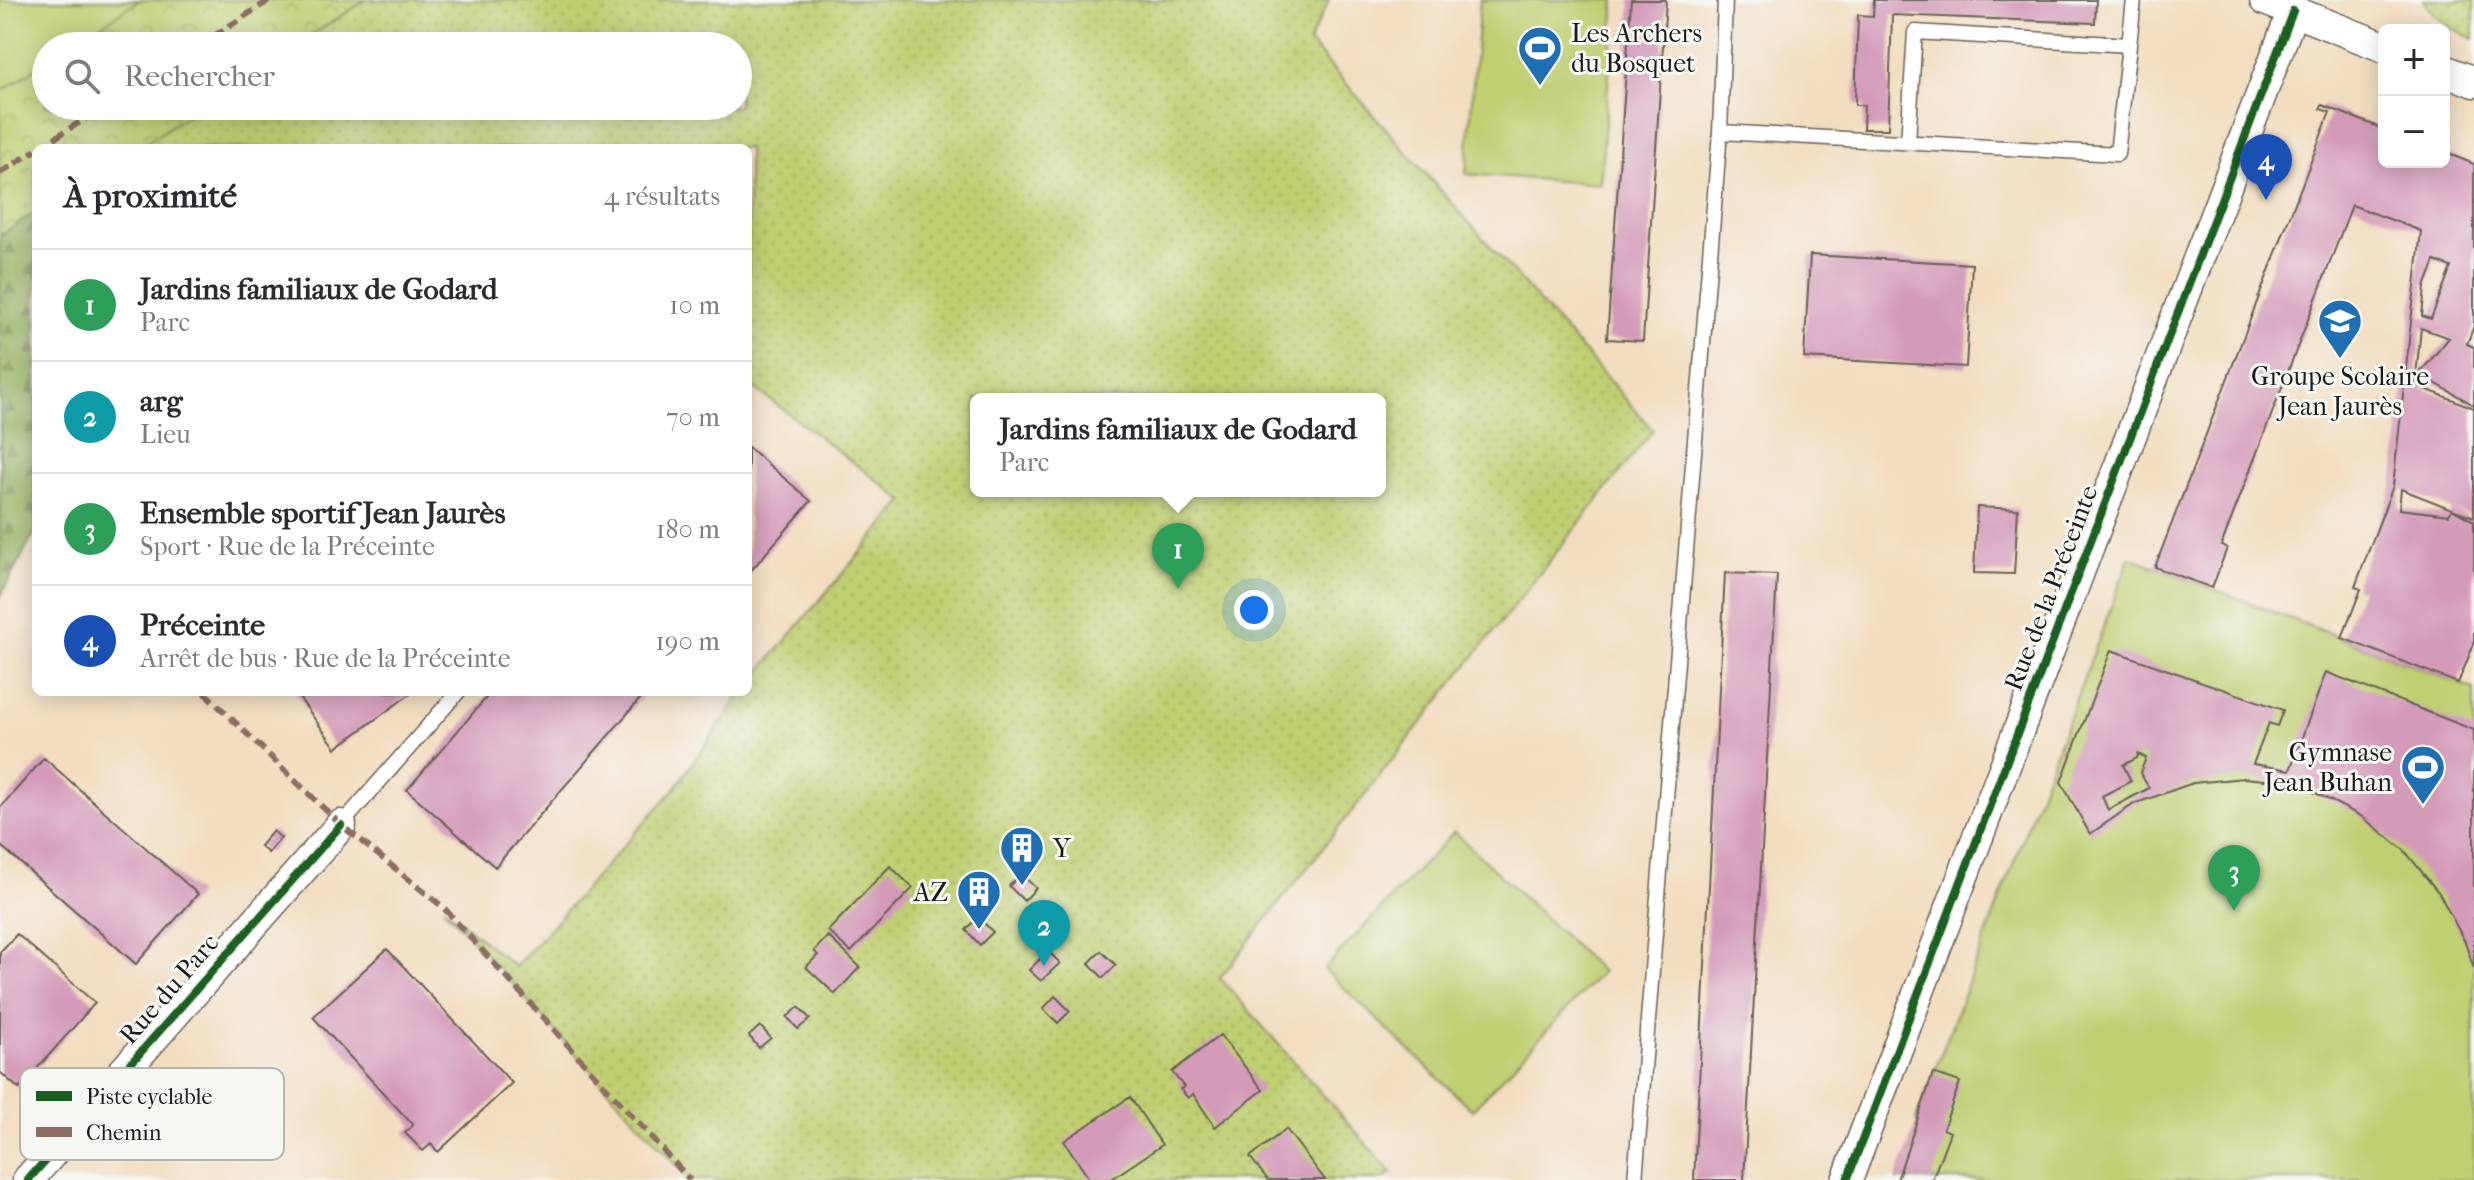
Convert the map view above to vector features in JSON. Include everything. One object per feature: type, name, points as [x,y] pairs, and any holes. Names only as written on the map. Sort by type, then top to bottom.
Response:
[{"type":"street","points":[[2279,6],[2326,11],[2378,43]]},
{"type":"street","name":"Rue de la Préceinte","points":[[1847,1180],[2279,6]]},
{"type":"street","points":[[2450,72],[2474,82]]},
{"type":"street","name":"Rue du Parc","points":[[127,1068],[341,825]]},
{"type":"street","name":"Rue du Parc","points":[[28,1180],[46,1160]]},
{"type":"lane","points":[[1635,1180],[1720,132],[1725,0]]},
{"type":"lane","points":[[1720,132],[2117,154],[2134,0]]},
{"type":"lane","points":[[1908,142],[1915,32],[2129,45]]},
{"type":"lane","points":[[341,825],[454,696]]},
{"type":"green space","points":[[0,0],[140,0],[91,32],[32,32],[32,71],[0,92]]},
{"type":"green space","points":[[140,0],[366,0],[317,32],[91,32]]},
{"type":"green space","points":[[366,0],[1329,0],[1309,42],[1653,430],[1220,978],[1392,1173],[1380,1180],[690,1180],[443,907],[515,967],[672,792],[740,696],[752,696],[752,680],[904,501],[752,386],[752,144],[143,144],[180,120],[752,120],[752,32],[317,32]]},
{"type":"green space","name":"Les Archers du Bosquet","points":[[1480,0],[1615,0],[1600,184],[1466,174]]},
{"type":"green space","points":[[2423,0],[2474,0],[2474,39],[2459,32],[2433,13]]},
{"type":"green space","points":[[32,71],[32,120],[180,120],[143,144],[32,144],[32,215],[0,235],[0,92]]},
{"type":"green space","points":[[32,215],[32,537],[0,597],[0,235]]},
{"type":"green space","points":[[2130,557],[2474,689],[2474,1180],[1897,1180],[1919,1122],[1916,1120]]},
{"type":"green space","points":[[1454,832],[1602,972],[1472,1110],[1324,969]]},
{"type":"building","points":[[1631,0],[1666,0],[1643,341],[1607,339]]},
{"type":"building","points":[[1874,0],[2096,0],[2095,23],[1892,15],[1888,129],[1863,129],[1864,105],[1855,105],[1858,15],[1873,16]]},
{"type":"building","points":[[2322,105],[2378,127],[2378,168],[2450,168],[2450,154],[2474,164],[2474,326],[2467,344],[2474,347],[2474,405],[2419,374],[2449,338],[2421,328],[2415,385],[2474,408],[2474,517],[2452,509],[2474,521],[2474,644],[2458,683],[2342,638],[2361,589],[2355,587],[2393,486],[2421,231],[2352,205],[2221,546],[2227,548],[2212,588],[2155,567],[2330,112],[2320,109]],"holes":[[[2435,261],[2451,267],[2431,319],[2422,316],[2425,287]],[[2401,489],[2452,509],[2449,515],[2399,509]]]},
{"type":"building","points":[[1810,255],[1972,264],[1966,367],[1804,358]]},
{"type":"building","points":[[752,450],[811,501],[752,569]]},
{"type":"building","points":[[1977,507],[2018,509],[2014,574],[1974,573]]},
{"type":"building","points":[[1725,573],[1777,575],[1744,1180],[1694,1180]]},
{"type":"building","points":[[2111,650],[2283,710],[2277,726],[2269,723],[2253,764],[2290,770],[2326,672],[2474,730],[2474,969],[2465,942],[2439,893],[2404,850],[2361,816],[2312,791],[2286,782],[2244,778],[2193,783],[2134,804],[2090,834],[2061,782]],"holes":[[[2138,754],[2146,758],[2140,773],[2149,788],[2108,810],[2102,796],[2131,781],[2123,765],[2137,758]]]},
{"type":"building","points":[[298,696],[408,696],[336,748]]},
{"type":"building","points":[[488,696],[643,696],[495,867],[407,790]]},
{"type":"building","points":[[44,758],[198,894],[136,964],[0,845],[0,808]]},
{"type":"building","points":[[273,831],[281,838],[268,853],[260,846]]},
{"type":"building","points":[[890,866],[913,888],[851,952],[828,931]]},
{"type":"building","name":"Y","points":[[1021,874],[1036,888],[1024,901],[1009,886]]},
{"type":"building","name":"AZ","points":[[978,917],[993,932],[980,945],[966,930]]},
{"type":"building","points":[[17,934],[95,1003],[38,1068],[20,1068],[19,1089],[0,1072],[0,952]]},
{"type":"building","points":[[828,936],[860,967],[835,994],[806,967],[818,955],[814,951]]},
{"type":"building","points":[[387,949],[512,1083],[438,1152],[431,1144],[423,1151],[405,1133],[413,1125],[313,1017]]},
{"type":"building","points":[[1048,951],[1060,963],[1041,981],[1029,970]]},
{"type":"building","points":[[1101,951],[1116,965],[1103,978],[1089,963]]},
{"type":"building","points":[[1055,996],[1070,1011],[1058,1023],[1043,1009]]},
{"type":"building","points":[[799,1007],[810,1019],[798,1029],[787,1017]]},
{"type":"building","points":[[760,1026],[771,1038],[759,1048],[749,1036]]},
{"type":"building","points":[[1220,1035],[1263,1090],[1215,1127],[1193,1094],[1188,1098],[1180,1089],[1184,1087],[1172,1072]]},
{"type":"building","points":[[1933,1073],[1960,1082],[1943,1129],[1950,1132],[1932,1180],[1897,1180]]},
{"type":"building","points":[[1130,1097],[1162,1145],[1110,1180],[1090,1180],[1064,1141]]},
{"type":"building","points":[[1286,1129],[1325,1180],[1268,1180],[1250,1157]]},
{"type":"marked path","points":[[220,32],[270,0]]},
{"type":"marked path","points":[[45,144],[83,120]]},
{"type":"marked path","points":[[0,173],[32,153]]},
{"type":"marked path","points":[[208,696],[341,825],[443,907],[690,1180]]},
{"type":"cycle path","points":[[1847,1180],[2293,11]]},
{"type":"cycle path","points":[[127,1068],[341,825]]},
{"type":"cycle path","points":[[28,1180],[46,1160]]},
{"type":"place","name":"Les Archers du Bosquet","points":[[1540,87]]},
{"type":"place","name":"Préceinte","points":[[2266,200]]},
{"type":"place","name":"Groupe Scolaire Jean Jaurès","points":[[2340,360]]},
{"type":"place","name":"Jardins familiaux de Godard","points":[[1178,589]]},
{"type":"place","name":"Gymnase Jean Buhan","points":[[2423,806]]},
{"type":"place","name":"Y","points":[[1022,887]]},
{"type":"place","name":"Ensemble sportif Jean Jaurès","points":[[2234,911]]},
{"type":"place","name":"AZ","points":[[979,931]]},
{"type":"place","name":"arg","points":[[1044,966]]}]
